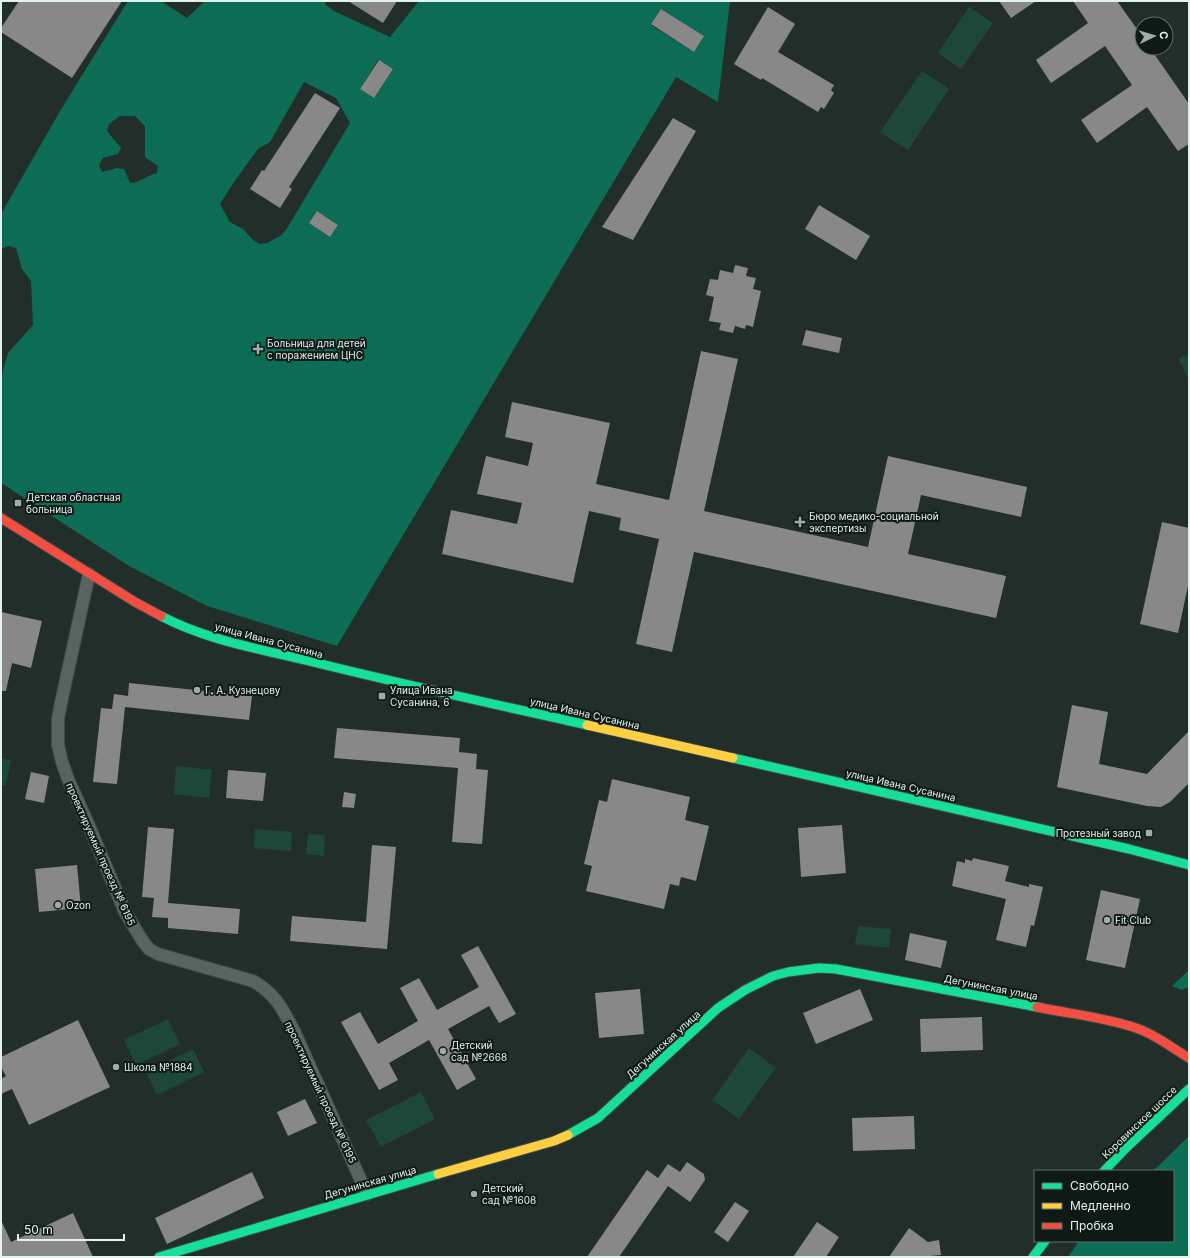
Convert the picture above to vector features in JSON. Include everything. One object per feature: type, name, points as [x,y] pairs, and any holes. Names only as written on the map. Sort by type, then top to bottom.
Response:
[{"type":"street","name":"улица Ивана Сусанина","points":[[1,518],[136,602],[172,622],[207,635],[271,653],[988,816],[1129,849],[1189,865]]},
{"type":"street","name":"проектируемый проезд № 6195","points":[[90,574],[60,708],[57,733],[58,745],[68,779],[125,912],[149,949],[158,954],[253,981],[274,996],[284,1011],[295,1033],[367,1194]]},
{"type":"street","name":"Дегунинская улица","points":[[159,1257],[367,1194],[554,1141],[579,1131],[598,1118],[731,998],[758,982],[795,971],[814,968],[836,969],[1109,1021],[1136,1028],[1148,1033],[1189,1058]]},
{"type":"street","name":"Коровинское шоссе","points":[[1105,1170],[1127,1146],[1189,1089]]},
{"type":"street","points":[[1033,1257],[1043,1242]]},
{"type":"green space","name":"Больница для детей с поражением ЦНС","points":[[128,1],[161,1],[187,18],[205,1],[326,1],[325,4],[334,11],[390,37],[419,1],[730,1],[718,102],[676,77],[337,646],[207,606],[129,566],[1,483],[1,388],[3,370],[8,353],[33,325],[31,281],[22,269],[16,248],[9,246],[1,250],[1,214],[63,106]],"holes":[[[661,9],[704,36],[694,52],[651,25]],[[378,60],[393,69],[374,98],[360,89]],[[304,82],[336,98],[350,123],[286,230],[280,236],[267,243],[260,244],[253,240],[243,229],[230,222],[220,204],[258,149],[270,142]],[[120,116],[135,116],[145,126],[145,157],[158,166],[157,173],[137,182],[130,183],[124,169],[117,168],[102,172],[99,165],[103,158],[118,154],[121,148],[107,131],[109,124]],[[317,211],[338,225],[330,237],[309,223]]]},
{"type":"green space","points":[[969,7],[993,23],[961,69],[938,53]]},
{"type":"green space","points":[[922,71],[949,89],[908,150],[880,132]]},
{"type":"green space","points":[[1189,354],[1189,380],[1178,359]]},
{"type":"green space","points":[[1,758],[11,760],[6,786],[1,785]]},
{"type":"green space","points":[[176,766],[212,770],[209,798],[174,794]]},
{"type":"green space","points":[[255,829],[292,832],[291,851],[254,848]]},
{"type":"green space","points":[[308,834],[325,835],[324,856],[306,854]]},
{"type":"green space","points":[[858,926],[891,929],[889,948],[855,944]]},
{"type":"green space","points":[[1189,970],[1189,987],[1182,990],[1172,986]]},
{"type":"green space","points":[[168,1019],[180,1044],[136,1065],[124,1040]]},
{"type":"green space","points":[[749,1048],[776,1068],[739,1119],[712,1100]]},
{"type":"green space","points":[[193,1049],[204,1072],[157,1095],[146,1072]]},
{"type":"green space","points":[[421,1092],[435,1119],[381,1147],[366,1120]]},
{"type":"green space","points":[[1189,1136],[1189,1257],[1068,1257],[1078,1242],[1174,1242],[1174,1170],[1154,1170]]},
{"type":"building","points":[[19,1],[122,1],[72,78],[1,32],[1,28]]},
{"type":"building","points":[[348,1],[397,1],[383,23]]},
{"type":"building","points":[[999,1],[1036,1],[1011,18]]},
{"type":"building","points":[[1073,1],[1117,1],[1134,25],[1134,56],[1156,56],[1189,104],[1189,144],[1178,151],[1147,107],[1097,143],[1081,120],[1132,85],[1105,46],[1051,83],[1036,60],[1088,23]]},
{"type":"building","points":[[768,7],[795,24],[778,52],[834,85],[831,90],[834,93],[824,109],[821,107],[818,112],[762,78],[761,80],[734,64]]},
{"type":"building","points":[[661,9],[704,36],[694,52],[651,24]]},
{"type":"building","points":[[379,60],[393,69],[374,98],[360,89]]},
{"type":"building","points":[[315,93],[340,108],[289,187],[292,189],[280,208],[250,189],[262,170],[264,171]]},
{"type":"building","points":[[673,118],[696,131],[633,240],[602,227]]},
{"type":"building","points":[[819,205],[870,236],[856,260],[805,229]]},
{"type":"building","points":[[317,211],[338,225],[330,237],[309,223]]},
{"type":"building","points":[[735,265],[748,268],[746,276],[756,278],[753,289],[761,291],[753,327],[746,325],[745,329],[735,326],[733,333],[719,330],[721,323],[709,321],[714,297],[706,295],[710,279],[718,280],[720,270],[733,273]]},
{"type":"building","points":[[806,330],[842,338],[839,353],[802,345]]},
{"type":"building","points":[[701,351],[738,359],[704,511],[868,547],[888,456],[1027,487],[1021,517],[921,495],[908,554],[1006,576],[996,618],[694,552],[672,652],[636,644],[659,539],[619,530],[621,518],[589,511],[573,583],[442,554],[451,510],[517,524],[522,503],[477,494],[486,456],[528,466],[533,443],[505,437],[512,402],[610,423],[596,484],[669,500]]},
{"type":"building","points":[[1162,522],[1189,528],[1189,581],[1178,633],[1140,624]]},
{"type":"building","points":[[1,612],[42,621],[31,668],[12,663],[6,691],[1,691]]},
{"type":"building","points":[[129,683],[252,696],[249,720],[125,707],[117,784],[93,782],[101,708],[112,709],[114,694],[128,696]]},
{"type":"building","points":[[1072,705],[1108,712],[1099,764],[1147,774],[1189,731],[1189,783],[1170,802],[1161,807],[1147,806],[1057,787]]},
{"type":"building","points":[[337,728],[460,738],[459,752],[477,754],[476,769],[488,770],[482,844],[452,842],[458,768],[334,758]]},
{"type":"building","points":[[228,770],[266,773],[263,801],[226,798]]},
{"type":"building","points":[[31,772],[49,776],[44,803],[25,799]]},
{"type":"building","points":[[612,779],[690,797],[685,820],[709,826],[696,881],[681,877],[679,886],[670,884],[664,909],[586,891],[592,866],[584,864],[599,800],[607,802]]},
{"type":"building","points":[[344,792],[356,794],[354,808],[342,807]]},
{"type":"building","points":[[842,825],[846,873],[801,877],[798,828]]},
{"type":"building","points":[[148,827],[174,829],[168,903],[240,909],[238,934],[168,928],[168,918],[152,917],[154,898],[142,897]]},
{"type":"building","points":[[372,845],[396,847],[387,949],[290,941],[292,916],[366,922]]},
{"type":"building","points":[[973,858],[1009,866],[1005,881],[1029,887],[1029,884],[1043,887],[1034,926],[1031,925],[1026,947],[996,940],[1006,899],[952,886],[957,861],[965,863],[965,859],[972,861]]},
{"type":"building","points":[[77,865],[81,908],[39,912],[35,869]]},
{"type":"building","points":[[1101,890],[1140,899],[1125,968],[1086,960]]},
{"type":"building","points":[[910,933],[947,941],[941,968],[905,960]]},
{"type":"building","points":[[478,946],[516,1014],[499,1023],[489,1006],[448,1029],[476,1079],[457,1090],[429,1040],[389,1063],[398,1080],[379,1090],[341,1022],[360,1012],[378,1044],[418,1021],[400,988],[419,978],[437,1010],[479,987],[461,955]]},
{"type":"building","points":[[640,989],[644,1034],[599,1038],[595,993]]},
{"type":"building","points":[[860,989],[873,1020],[816,1044],[803,1013]]},
{"type":"building","points":[[982,1017],[983,1050],[921,1052],[920,1019]]},
{"type":"building","points":[[78,1020],[110,1087],[29,1125],[12,1089],[1,1094],[1,1079],[6,1076],[1,1067],[1,1057]]},
{"type":"building","points":[[305,1099],[317,1123],[288,1136],[277,1112]]},
{"type":"building","points":[[914,1116],[915,1149],[853,1151],[852,1118]]},
{"type":"building","points":[[687,1162],[704,1174],[705,1180],[690,1202],[668,1186],[619,1257],[587,1257],[647,1170],[658,1178],[668,1164],[680,1172]]},
{"type":"building","points":[[252,1172],[264,1198],[167,1244],[155,1218]]},
{"type":"building","points":[[735,1202],[749,1211],[728,1242],[714,1232]]},
{"type":"building","points":[[73,1213],[93,1257],[1,1257],[1,1220],[11,1242]]},
{"type":"building","points":[[817,1222],[839,1237],[826,1257],[793,1257]]},
{"type":"building","points":[[909,1228],[928,1242],[939,1240],[941,1255],[928,1257],[889,1257]]},
{"type":"traffic: fast","points":[[161,616],[196,631],[234,643],[413,686],[587,725]]},
{"type":"traffic: fast","points":[[733,758],[1129,849],[1189,865]]},
{"type":"traffic: fast","points":[[568,1135],[598,1118],[718,1008],[745,990],[773,976],[788,972],[819,968],[836,969],[1037,1007]]},
{"type":"traffic: fast","points":[[1105,1170],[1127,1147],[1189,1089]]},
{"type":"traffic: fast","points":[[159,1257],[438,1174]]},
{"type":"traffic: fast","points":[[1033,1257],[1044,1242]]},
{"type":"traffic: slow","points":[[587,725],[733,758]]},
{"type":"traffic: slow","points":[[438,1174],[554,1141],[568,1135]]},
{"type":"traffic: jam","points":[[1,518],[135,602],[161,616]]},
{"type":"traffic: jam","points":[[1037,1007],[1099,1018],[1136,1028],[1157,1037],[1189,1058]]},
{"type":"place","name":"Больница для детей с поражением ЦНС","points":[[258,349]]},
{"type":"place","name":"Детская областная больница","points":[[18,503]]},
{"type":"place","name":"Бюро медико-социальной экспертизы","points":[[800,522]]},
{"type":"place","name":"Г. А. Кузнецову","points":[[197,690]]},
{"type":"place","name":"Улица Ивана Сусанина, 6","points":[[382,696]]},
{"type":"place","name":"Протезный завод","points":[[1149,833]]},
{"type":"place","name":"Ozon","points":[[58,905]]},
{"type":"place","name":"Fit Club","points":[[1107,920]]},
{"type":"place","name":"Детский сад №2668","points":[[443,1051]]},
{"type":"place","name":"Школа №1884","points":[[116,1067]]},
{"type":"place","name":"Детский сад №1608","points":[[474,1194]]}]
